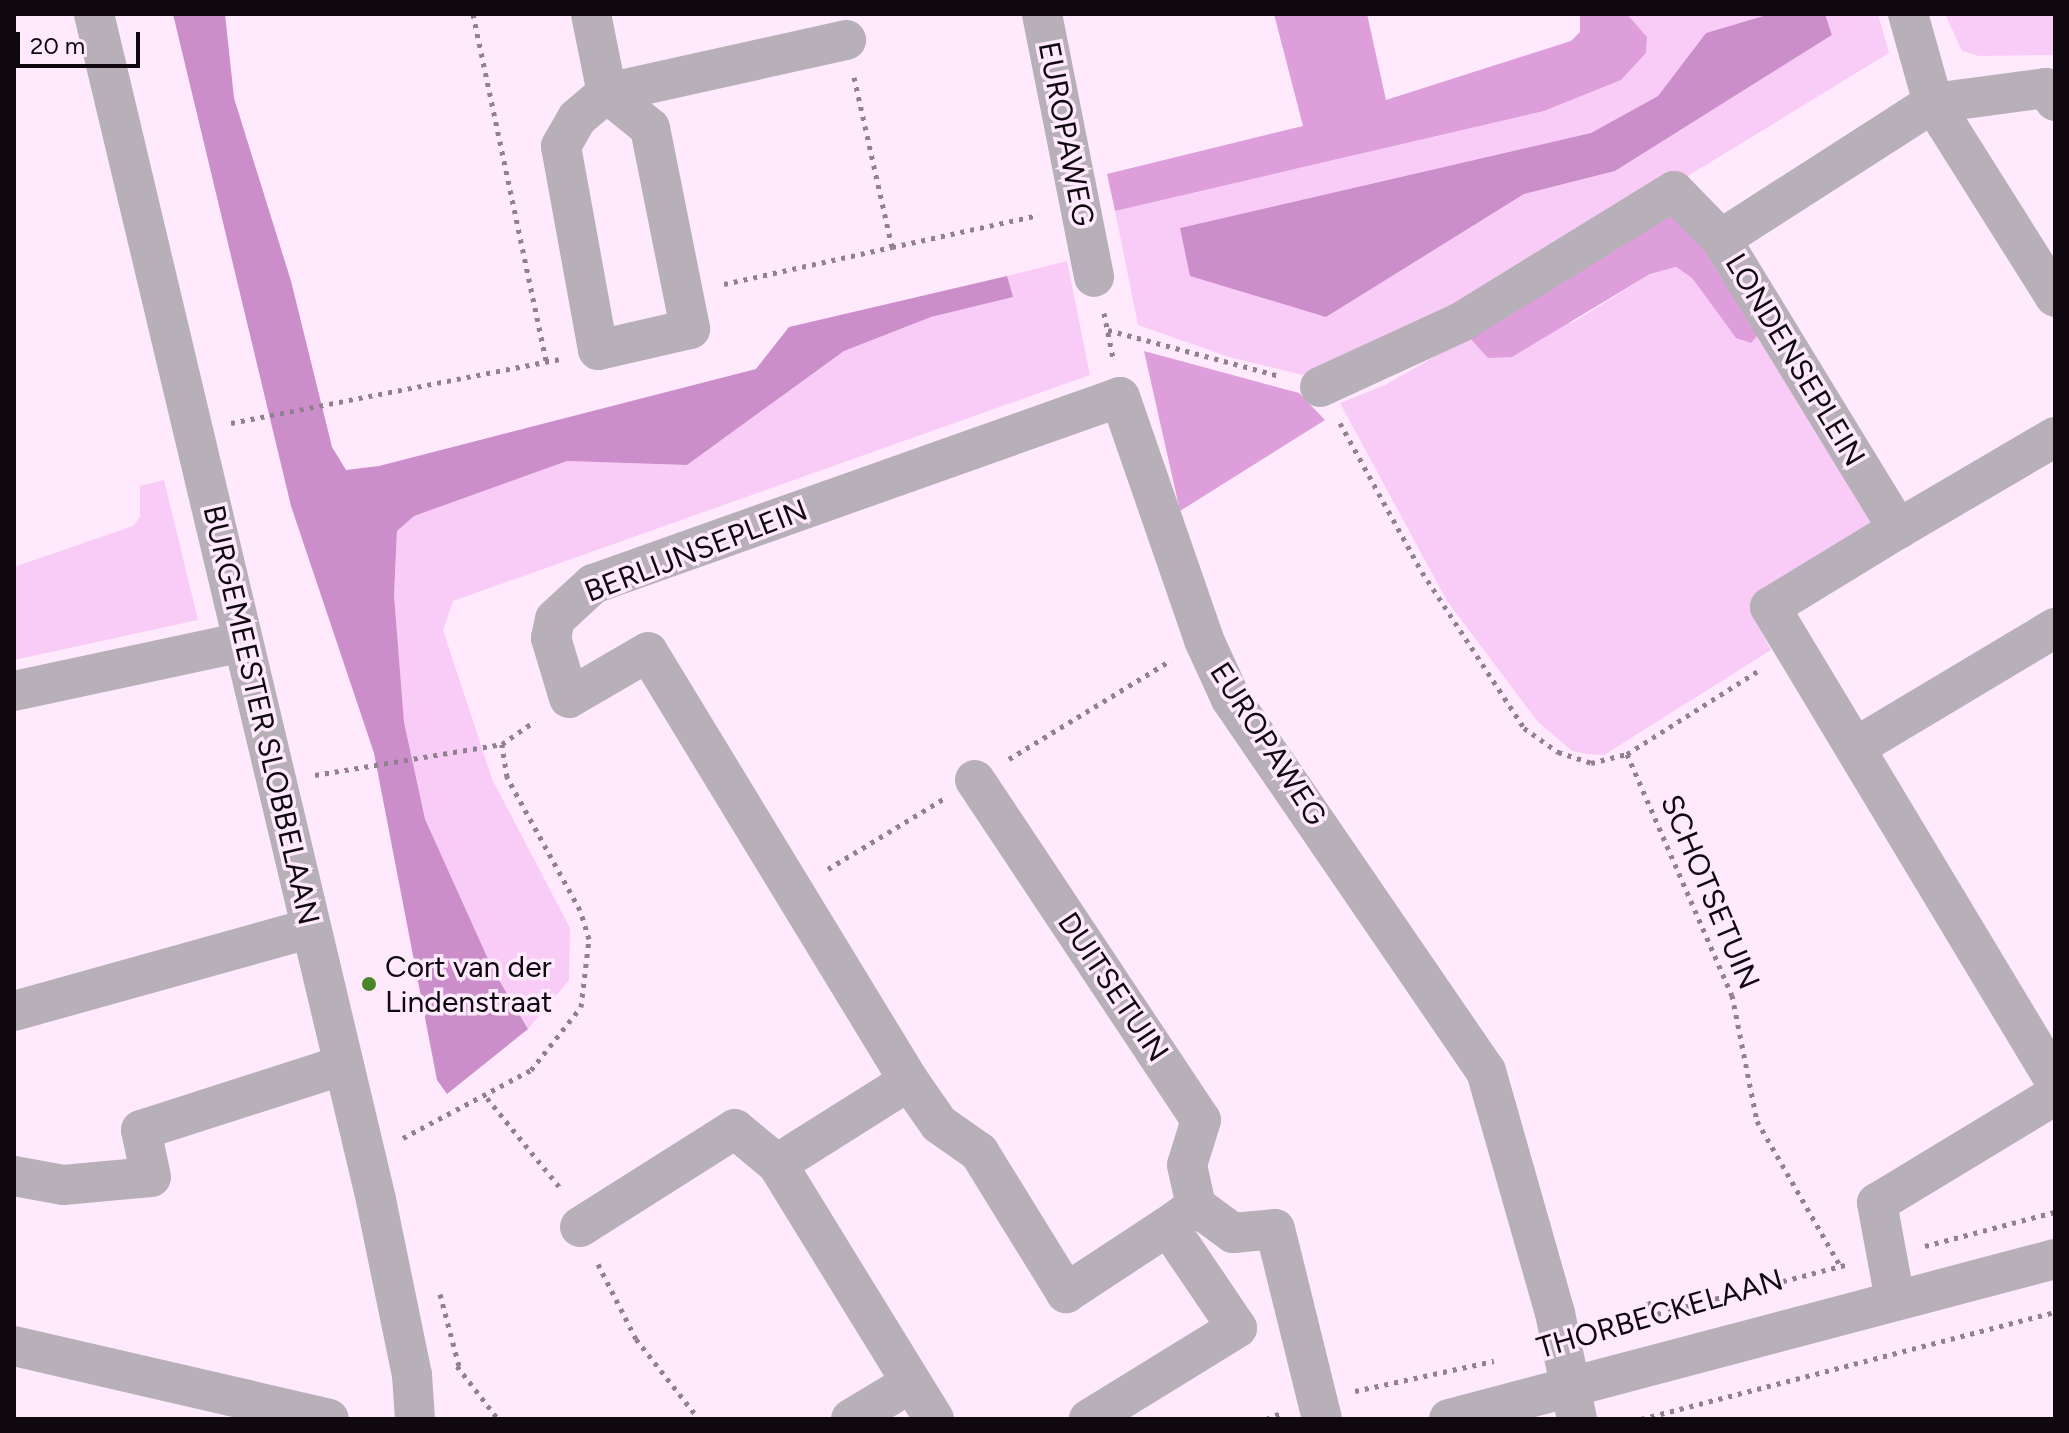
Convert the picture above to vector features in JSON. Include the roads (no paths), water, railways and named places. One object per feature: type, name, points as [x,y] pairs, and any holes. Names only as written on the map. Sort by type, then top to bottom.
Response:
[{"type":"street","name":"BURGEMEESTER SLOBBELAAN","points":[[94,14],[365,1156],[412,1375],[415,1419]]},
{"type":"street","points":[[591,14],[607,93],[650,128],[690,329],[598,350],[561,146],[577,118],[607,93],[846,40]]},
{"type":"street","name":"EUROPAWEG","points":[[1042,14],[1094,277]]},
{"type":"street","points":[[1908,14],[1933,103],[2055,297]]},
{"type":"street","points":[[1933,103],[2046,88],[2055,101]]},
{"type":"street","name":"LONDENSEPLEIN","points":[[1898,529],[1721,239],[1933,103]]},
{"type":"street","points":[[1320,387],[1461,322],[1674,191],[1721,239]]},
{"type":"street","name":"EUROPAWEG","points":[[1120,397],[1204,640],[1231,699],[1486,1071],[1561,1341],[1572,1404]]},
{"type":"street","name":"BERLIJNSEPLEIN","points":[[909,1081],[648,652],[569,698],[551,638],[555,619],[593,584],[1120,397]]},
{"type":"street","points":[[2055,437],[1770,607],[2055,1081]]},
{"type":"street","points":[[1856,747],[2055,628]]},
{"type":"street","points":[[14,691],[243,642]]},
{"type":"street","name":"DUITSETUIN","points":[[975,780],[1201,1120],[1187,1165],[1182,1216],[1237,1328],[1089,1419]]},
{"type":"street","points":[[14,1011],[311,928]]},
{"type":"street","points":[[14,1176],[63,1185],[151,1177],[141,1130],[344,1065]]},
{"type":"street","points":[[777,1164],[909,1081],[939,1124],[979,1152],[1066,1293],[1182,1216],[1233,1233],[1275,1229],[1320,1409]]},
{"type":"street","points":[[1880,1304],[1884,1257],[1877,1203],[2055,1095]]},
{"type":"street","points":[[580,1227],[735,1129],[777,1164],[934,1419]]},
{"type":"street","name":"THORBECKELAAN","points":[[1449,1419],[1572,1404],[1880,1304],[2055,1259]]},
{"type":"street","points":[[14,1346],[329,1419]]},
{"type":"street","points":[[851,1419],[911,1383]]},
{"type":"place","name":"Cort van der Lindenstraat","points":[[369,984]]}]
